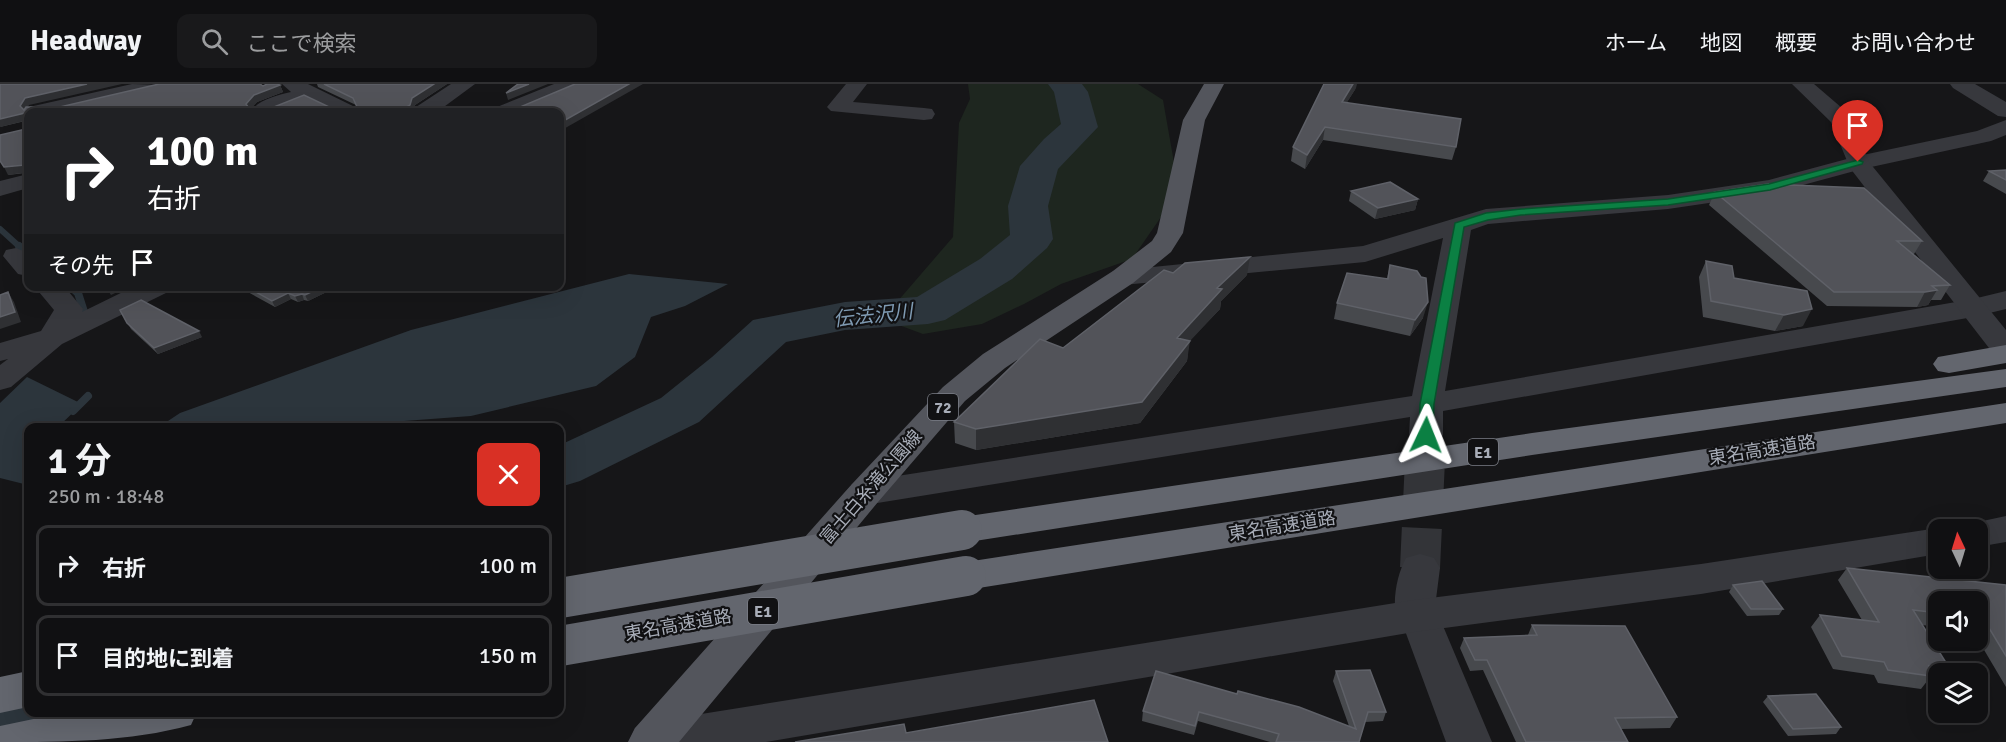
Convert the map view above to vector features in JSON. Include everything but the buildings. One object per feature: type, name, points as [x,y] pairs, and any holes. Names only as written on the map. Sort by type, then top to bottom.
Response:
[{"type":"highway","points":[[1532,444],[2003,348]]},
{"type":"highway","name":"東名高速道路","points":[[564,597],[962,530],[1532,444],[2006,378]]},
{"type":"highway","name":"東名高速道路","points":[[564,645],[966,576],[2006,413]]},
{"type":"highway","points":[[1436,501],[1588,488],[1762,468],[2006,434]]},
{"type":"highway","points":[[0,694],[24,690]]},
{"type":"highway","points":[[10,742],[148,717]]},
{"type":"main road","name":"富士白糸滝公園線","points":[[651,742],[954,394],[994,361],[1124,277],[1162,246],[1170,233],[1194,120],[1214,84]]},
{"type":"street","points":[[430,108],[465,84]]},
{"type":"street","points":[[514,108],[571,84]]},
{"type":"street","points":[[857,84],[838,107],[924,114]]},
{"type":"street","points":[[1802,84],[1841,119],[1858,162],[2003,348]]},
{"type":"street","points":[[1960,84],[2006,111]]},
{"type":"street","points":[[54,108],[155,85],[152,108]]},
{"type":"street","points":[[269,108],[300,88],[338,108]]},
{"type":"street","points":[[1124,277],[1365,254],[1486,217],[1521,212],[1668,202],[1770,187],[1858,162],[1983,136],[2006,127]]},
{"type":"street","points":[[0,189],[24,182]]},
{"type":"street","points":[[1426,420],[1459,225]]},
{"type":"street","points":[[0,380],[54,337],[64,325],[69,309],[53,291]]},
{"type":"street","points":[[0,352],[54,337],[148,291]]},
{"type":"street","points":[[865,494],[1426,420],[2006,300]]},
{"type":"street","points":[[1988,532],[2006,529]]},
{"type":"street","points":[[651,742],[1417,616],[1701,579],[1928,543]]},
{"type":"street","points":[[1420,568],[1417,616],[1469,742]]},
{"type":"shaded area","points":[[968,84],[1138,84],[1163,100],[1179,191],[1132,259],[1061,284],[982,324],[923,334],[896,324],[897,302],[953,237],[959,123],[970,99]]},
{"type":"shaded area","points":[[629,274],[728,284],[685,306],[651,317],[635,357],[596,386],[471,416],[385,423],[165,423],[180,413],[411,330]]},
{"type":"shaded area","points":[[27,377],[82,404],[62,423],[24,423],[24,484],[0,478],[0,403]]},
{"type":"waterway","name":"伝法沢川","points":[[564,466],[680,410],[730,368],[770,330],[845,316],[928,310],[996,269],[1032,239],[1028,206],[1039,166],[1080,127],[1071,92],[1065,84]]},
{"type":"waterway","points":[[0,229],[21,248]]},
{"type":"waterway","points":[[19,246],[24,250]]},
{"type":"waterway","points":[[76,291],[85,315]]},
{"type":"waterway","points":[[73,411],[88,396]]},
{"type":"waterway","points":[[0,737],[26,717]]},
{"type":"tunnel","points":[[1425,462],[1426,435]]},
{"type":"tunnel","points":[[1420,568],[1425,460]]},
{"type":"route","points":[[1426,435],[1427,404],[1459,225],[1486,217],[1521,212],[1668,202],[1770,187],[1858,162]]}]
